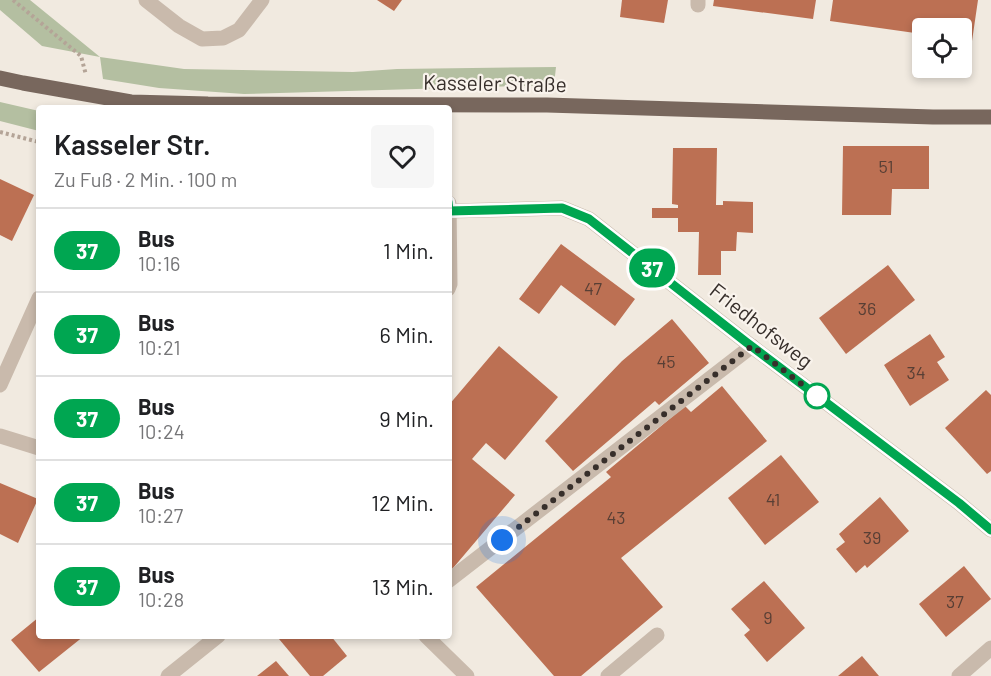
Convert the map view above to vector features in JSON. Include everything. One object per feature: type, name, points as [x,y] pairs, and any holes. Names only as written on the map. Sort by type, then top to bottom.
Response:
[{"type":"main road","name":"Kasseler Straße","points":[[0,78],[131,102],[308,105]]},
{"type":"main road","name":"Kasseler Straße","points":[[452,106],[547,105],[991,117]]},
{"type":"street","points":[[146,0],[179,26],[202,39],[223,38],[239,30],[262,0]]},
{"type":"street","name":"Friedhofsweg","points":[[452,206],[562,208],[589,219],[991,530]]},
{"type":"street","points":[[0,385],[36,304]]},
{"type":"street","points":[[452,578],[752,346]]},
{"type":"street","points":[[0,436],[36,447]]},
{"type":"street","points":[[608,676],[657,635]]},
{"type":"street","points":[[168,676],[214,639]]},
{"type":"street","points":[[429,639],[467,676]]},
{"type":"street","points":[[959,676],[991,648]]},
{"type":"path","points":[[13,0],[81,56],[91,96]]},
{"type":"path","points":[[0,132],[36,141]]},
{"type":"green space","points":[[0,0],[30,0],[100,57],[42,46],[0,10]]},
{"type":"green space","points":[[100,57],[184,69],[353,72],[397,69],[556,67],[554,85],[244,94],[159,88],[103,79]]},
{"type":"green space","points":[[0,102],[36,110],[36,130],[0,121]]},
{"type":"building","points":[[377,0],[402,0],[394,11]]},
{"type":"building","points":[[622,0],[668,0],[664,23],[620,17]]},
{"type":"building","points":[[714,0],[816,0],[813,19],[713,6]]},
{"type":"building","points":[[833,0],[978,0],[972,41],[972,18],[912,18],[912,33],[830,21]]},
{"type":"building","points":[[843,146],[929,146],[929,189],[892,189],[891,215],[842,215]]},
{"type":"building","points":[[673,148],[717,148],[716,205],[723,205],[723,201],[753,202],[753,233],[737,232],[736,251],[721,251],[721,275],[698,275],[699,232],[678,232],[678,218],[652,218],[652,208],[678,208],[678,205],[672,204]]},
{"type":"building","points":[[0,179],[34,195],[12,241],[0,235]]},
{"type":"building","points":[[561,244],[635,299],[615,326],[561,285],[539,314],[519,299]]},
{"type":"building","points":[[888,265],[915,300],[846,354],[819,318]]},
{"type":"building","points":[[672,319],[709,363],[659,405],[655,401],[573,471],[545,441],[622,361]]},
{"type":"building","points":[[930,334],[945,357],[937,362],[949,380],[910,406],[884,365]]},
{"type":"building","points":[[499,346],[558,397],[505,460],[486,443],[472,459],[515,495],[452,569],[452,401]]},
{"type":"building","points":[[722,386],[767,441],[621,558],[663,607],[581,676],[554,676],[476,587],[611,477],[606,472],[685,406],[691,412]]},
{"type":"building","points":[[986,390],[991,395],[991,471],[987,474],[945,428]]},
{"type":"building","points":[[781,455],[819,502],[765,545],[728,498]]},
{"type":"building","points":[[0,483],[36,498],[36,503],[18,543],[0,534]]},
{"type":"building","points":[[880,497],[909,531],[867,568],[865,565],[856,573],[836,549],[845,542],[839,534]]},
{"type":"building","points":[[964,566],[991,599],[946,637],[919,604]]},
{"type":"building","points":[[764,581],[805,628],[767,662],[744,635],[750,630],[731,609]]},
{"type":"building","points":[[36,619],[36,639],[80,639],[39,672],[11,640]]},
{"type":"building","points":[[279,639],[333,639],[347,656],[323,676],[310,676]]},
{"type":"building","points":[[862,656],[879,676],[838,676]]},
{"type":"building","points":[[276,661],[289,676],[257,676]]},
{"type":"bus line","name":"37","points":[[452,211],[562,208],[589,219],[991,530]]},
{"type":"route","points":[[502,540],[752,346],[817,396]]}]
